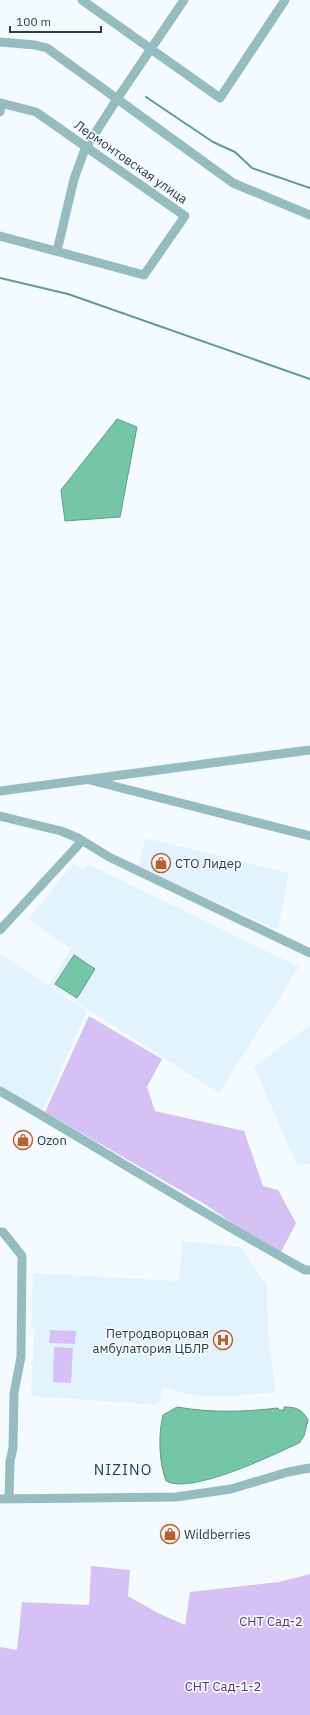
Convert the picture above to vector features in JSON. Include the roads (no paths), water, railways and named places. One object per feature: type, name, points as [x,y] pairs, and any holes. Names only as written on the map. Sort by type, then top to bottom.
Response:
[{"type":"street","points":[[83,0],[220,98],[285,0]]},
{"type":"street","points":[[57,251],[74,179],[87,146],[184,0]]},
{"type":"street","points":[[0,42],[36,45],[47,48],[233,183],[310,215]]},
{"type":"street","name":"Лермонтовская улица","points":[[0,112],[1,103],[36,112],[87,146],[185,216],[144,275],[0,236]]},
{"type":"street","points":[[0,791],[310,750]]},
{"type":"street","points":[[86,779],[310,836]]},
{"type":"street","points":[[0,816],[62,831],[115,860],[310,953]]},
{"type":"street","points":[[0,930],[82,841]]},
{"type":"street","points":[[0,1091],[236,1232],[305,1270],[310,1270]]},
{"type":"street","points":[[0,1232],[3,1232],[22,1256],[21,1357],[14,1393],[13,1448],[5,1499],[176,1497],[231,1489],[288,1472],[310,1468]]},
{"type":"waterway","points":[[146,97],[213,142],[235,152],[252,168],[310,188]]},
{"type":"waterway","points":[[0,278],[68,294],[310,379]]},
{"type":"place","name":"СТО Лидер","points":[[161,863]]},
{"type":"place","name":"Ozon","points":[[23,1140]]},
{"type":"place","name":"Петродворцовая амбулатория ЦБЛР","points":[[223,1340]]},
{"type":"place","name":"Wildberries","points":[[170,1534]]},
{"type":"district","name":"NIZINO","points":[[123,1469]]},
{"type":"park label","name":"СНТ Сад-2","points":[[271,1621]]},
{"type":"park label","name":"СНТ Сад-1-2","points":[[223,1686]]}]
